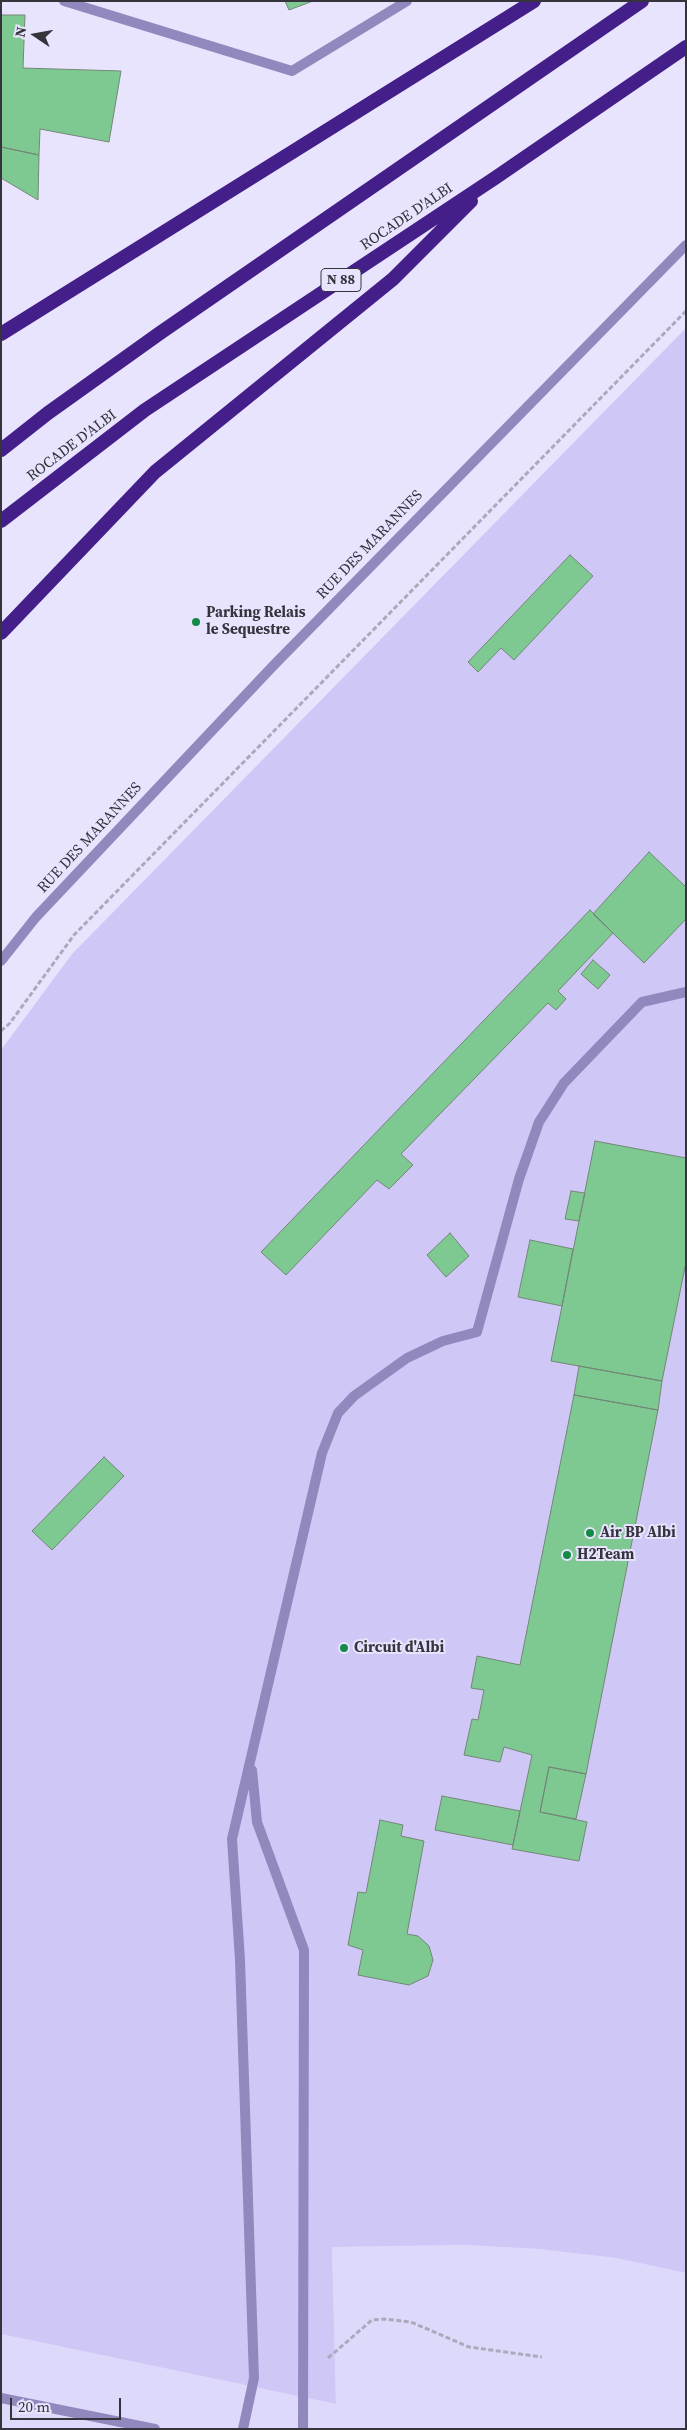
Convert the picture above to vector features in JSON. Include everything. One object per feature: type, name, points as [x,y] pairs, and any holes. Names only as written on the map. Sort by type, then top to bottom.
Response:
[{"type":"highway","points":[[1,334],[534,1]]},
{"type":"highway","points":[[1,450],[48,413],[168,328],[642,1]]},
{"type":"highway","name":"ROCADE D'ALBI","points":[[1,521],[145,410],[495,178],[686,46]]},
{"type":"highway","points":[[1,633],[155,472],[393,279],[495,178]]},
{"type":"street","points":[[64,1],[292,72],[407,1]]},
{"type":"street","name":"RUE DES MARANNES","points":[[1,961],[36,917],[273,666],[686,245]]},
{"type":"street","points":[[243,2429],[254,2378],[240,1960],[232,1839],[322,1453],[338,1413],[354,1396],[407,1358],[443,1341],[476,1332],[519,1179],[539,1122],[564,1083],[642,1002],[686,992]]},
{"type":"street","points":[[251,1759],[257,1822],[304,1950],[303,2429]]},
{"type":"street","points":[[1,2398],[155,2429]]},
{"type":"path","points":[[1,1031],[10,1023],[74,935],[686,311]]},
{"type":"path","points":[[303,2359],[326,2360],[372,2320],[384,2319],[411,2322],[469,2346],[542,2357]]},
{"type":"shaded area","name":"Circuit d'Albi","points":[[686,328],[686,2273],[616,2258],[539,2249],[464,2245],[332,2247],[336,2404],[1,2334],[1,1050],[72,954]]},
{"type":"shaded area","points":[[464,2245],[539,2249],[616,2258],[686,2273],[686,2429],[1,2429],[1,2334],[336,2404],[332,2247]]},
{"type":"building","points":[[285,1],[313,1],[289,10]]},
{"type":"building","points":[[1,15],[25,15],[23,68],[121,71],[109,142],[40,129],[39,155],[1,147]]},
{"type":"building","points":[[1,147],[39,155],[38,200],[1,178]]},
{"type":"building","points":[[570,555],[593,576],[514,660],[501,648],[478,672],[468,662]]},
{"type":"building","points":[[649,852],[686,887],[686,919],[644,963],[593,914]]},
{"type":"building","points":[[590,910],[613,933],[558,991],[566,999],[556,1010],[548,1003],[401,1154],[413,1165],[389,1189],[377,1180],[286,1275],[261,1252]]},
{"type":"building","points":[[593,960],[610,975],[598,989],[581,974]]},
{"type":"building","points":[[595,1141],[686,1158],[686,1262],[662,1381],[551,1361]]},
{"type":"building","points":[[571,1191],[585,1193],[579,1221],[565,1219]]},
{"type":"building","points":[[450,1233],[469,1256],[446,1277],[427,1255]]},
{"type":"building","points":[[530,1240],[573,1249],[562,1306],[518,1297]]},
{"type":"building","points":[[579,1366],[662,1381],[658,1410],[574,1395]]},
{"type":"building","name":"Air BP Albi","points":[[574,1395],[658,1410],[586,1774],[549,1767],[540,1812],[587,1822],[579,1861],[512,1849],[532,1755],[504,1747],[500,1762],[464,1755],[472,1719],[478,1720],[484,1690],[471,1688],[477,1656],[520,1665]]},
{"type":"building","points":[[104,1457],[124,1476],[52,1550],[32,1531]]},
{"type":"building","points":[[549,1767],[586,1774],[576,1819],[540,1812]]},
{"type":"building","points":[[442,1796],[520,1811],[513,1845],[435,1830]]},
{"type":"building","points":[[380,1820],[403,1825],[401,1836],[424,1841],[407,1934],[418,1936],[429,1946],[433,1960],[428,1976],[409,1985],[358,1975],[363,1950],[348,1945],[358,1892],[366,1893]]},
{"type":"place","name":"Parking Relais le Sequestre","points":[[196,622]]},
{"type":"place","name":"Air BP Albi","points":[[590,1533]]},
{"type":"place","name":"H2Team","points":[[567,1555]]},
{"type":"place","name":"Circuit d'Albi","points":[[344,1648]]}]
